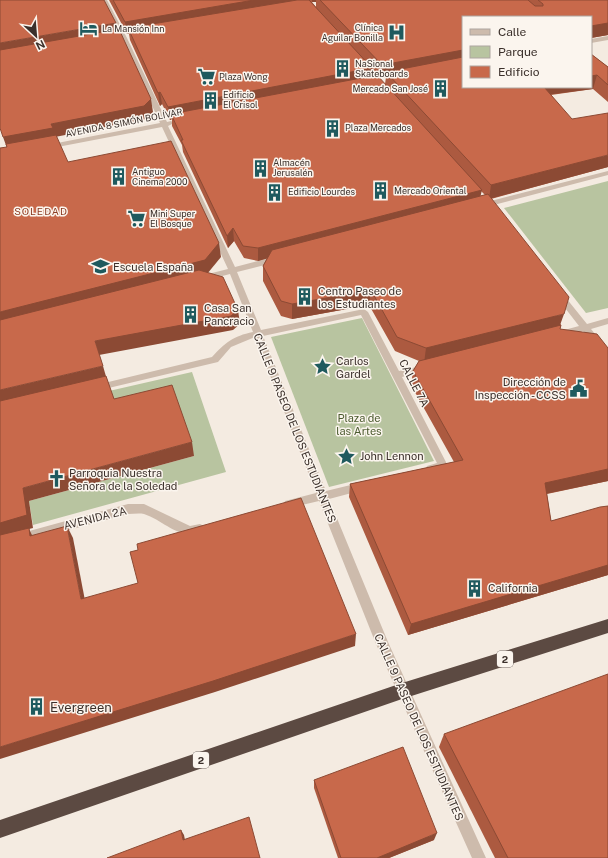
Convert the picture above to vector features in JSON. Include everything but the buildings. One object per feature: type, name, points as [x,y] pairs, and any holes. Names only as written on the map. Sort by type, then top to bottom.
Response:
[{"type":"highway","name":"2","points":[[0,828],[402,691],[608,626]]},
{"type":"street","name":"CALLE 9 PASEO DE LOS ESTUDIANTES","points":[[104,0],[165,124],[233,271],[321,496],[402,691],[479,858]]},
{"type":"street","points":[[592,41],[608,38]]},
{"type":"street","name":"AVENIDA 8 SIMÓN BOLÍVAR","points":[[38,149],[180,121]]},
{"type":"street","points":[[473,209],[608,173]]},
{"type":"street","points":[[195,280],[287,257]]},
{"type":"street","points":[[556,290],[608,356]]},
{"type":"street","name":"CALLE 7A","points":[[257,334],[364,312],[443,466],[420,471]]},
{"type":"street","points":[[547,337],[608,321]]},
{"type":"street","points":[[85,391],[215,360],[228,346],[238,339],[257,334]]},
{"type":"street","points":[[396,375],[434,366]]},
{"type":"street","points":[[277,508],[375,483]]},
{"type":"street","name":"AVENIDA 2A","points":[[0,544],[137,508],[144,509],[190,531],[210,526]]},
{"type":"green space","points":[[608,181],[608,308],[586,313],[504,208]]},
{"type":"green space","name":"Plaza de las Artes","points":[[362,318],[434,461],[329,487],[271,337]]},
{"type":"green space","points":[[192,372],[226,472],[33,525],[29,501],[194,456],[79,422],[74,399]]},
{"type":"place","name":"La Mansión Inn","points":[[89,29]]},
{"type":"place","name":"Clínica Aguilar Bonilla","points":[[396,33]]},
{"type":"place","name":"NaSional Skateboards","points":[[342,69]]},
{"type":"place","name":"Plaza Wong","points":[[206,77]]},
{"type":"place","name":"Mercado San José","points":[[441,89]]},
{"type":"place","name":"Edificio El Crisol","points":[[210,100]]},
{"type":"place","name":"Plaza Mercados","points":[[332,128]]},
{"type":"place","name":"Almacén Jerusalén","points":[[260,168]]},
{"type":"place","name":"Antiguo Cinema 2000","points":[[119,177]]},
{"type":"place","name":"Mercado Oriental","points":[[381,191]]},
{"type":"place","name":"Edificio Lourdes","points":[[275,192]]},
{"type":"place","name":"Mini Super El Bosque","points":[[137,219]]},
{"type":"place","name":"Escuela España","points":[[100,267]]},
{"type":"place","name":"Centro Paseo de los Estudiantes","points":[[305,297]]},
{"type":"place","name":"Casa San Pancracio","points":[[191,314]]},
{"type":"place","name":"Carlos Gardel","points":[[323,367]]},
{"type":"place","name":"Dirección de Inspección - CCSS","points":[[579,388]]},
{"type":"place","name":"John Lennon","points":[[347,456]]},
{"type":"place","name":"Parroquia Nuestra Señora de la Soledad","points":[[56,479]]},
{"type":"place","name":"California","points":[[475,588]]},
{"type":"place","name":"Evergreen","points":[[37,707]]},
{"type":"district","name":"SOLEDAD","points":[[41,211]]}]
